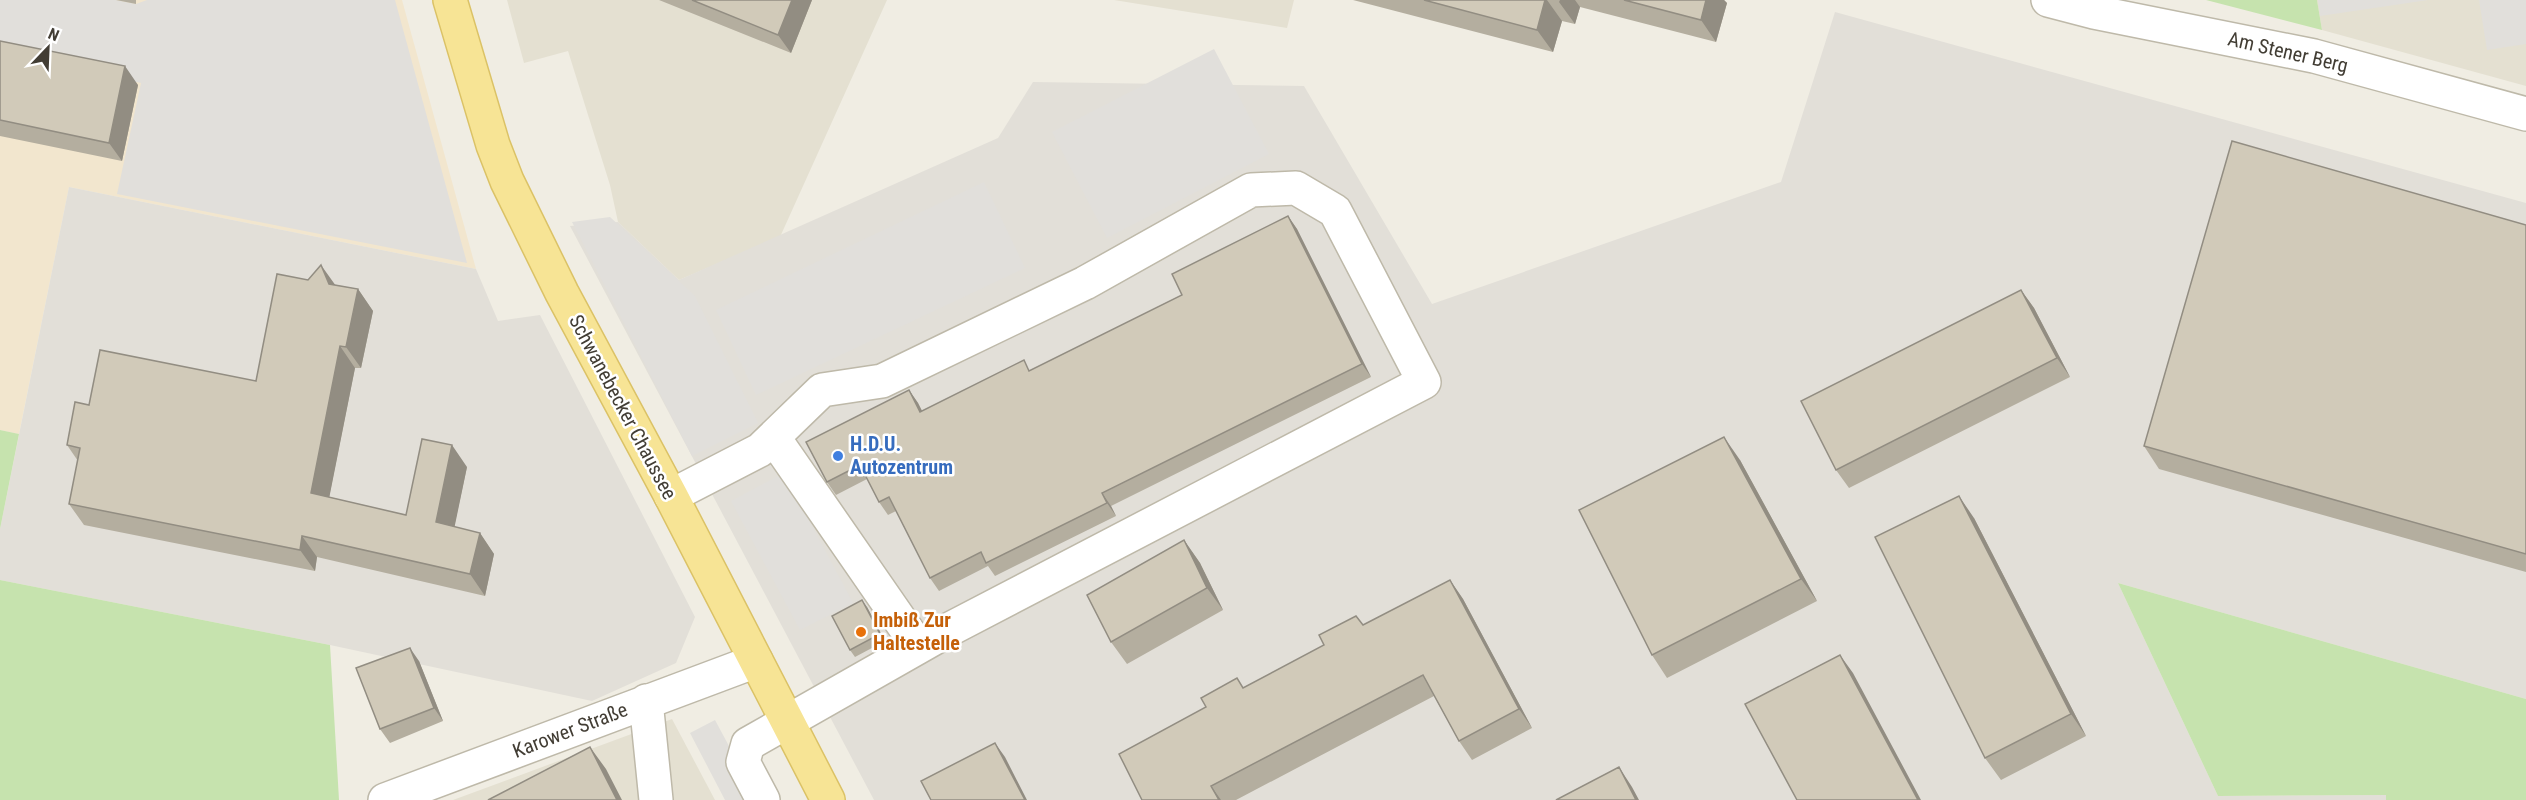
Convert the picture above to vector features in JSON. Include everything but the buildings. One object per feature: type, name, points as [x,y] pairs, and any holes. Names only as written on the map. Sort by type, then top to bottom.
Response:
[{"type":"main road","name":"Schwanebecker Chaussee","points":[[450,0],[493,145],[507,182],[562,293],[828,800]]},
{"type":"street","name":"Am Stener Berg","points":[[2049,0],[2094,12],[2314,56],[2526,114]]},
{"type":"street","points":[[670,496],[760,450],[822,390],[882,381],[1086,284],[1251,190],[1296,188],[1335,211],[1424,382],[918,646],[748,744],[743,762],[763,800]]},
{"type":"street","points":[[774,438],[918,646]]},
{"type":"street","name":"Karower Straße","points":[[385,800],[756,661]]},
{"type":"street","points":[[646,701],[656,800]]},
{"type":"shaded area","points":[[0,0],[402,0],[476,269],[69,187],[19,434],[0,430]]},
{"type":"shaded area","points":[[0,0],[116,0],[136,4],[147,0],[395,0],[467,263],[117,194],[141,83],[0,53]]},
{"type":"shaded area","points":[[507,0],[887,0],[780,237],[679,280],[618,222],[610,185],[568,51],[524,63]]},
{"type":"shaded area","points":[[1114,0],[1294,0],[1287,28]]},
{"type":"shaded area","points":[[2317,0],[2526,0],[2526,86],[2322,30]]},
{"type":"shaded area","points":[[2318,0],[2428,0],[2320,16]]},
{"type":"shaded area","points":[[2479,0],[2526,0],[2526,44],[2487,50]]},
{"type":"shaded area","points":[[1835,12],[2526,203],[2526,699],[2118,583],[2218,796],[2387,795],[2386,800],[874,800],[570,226],[618,222],[679,280],[998,138],[1033,82],[1304,86],[1432,304],[1781,182]]},
{"type":"shaded area","points":[[1214,49],[1269,154],[1107,238],[1052,132]]},
{"type":"shaded area","points":[[984,182],[1025,268],[756,395],[716,310]]},
{"type":"shaded area","points":[[69,187],[476,269],[498,321],[540,315],[695,617],[676,663],[592,701],[330,645],[0,580],[0,529]]},
{"type":"shaded area","points":[[610,217],[695,296],[758,423],[692,456],[572,222]]},
{"type":"shaded area","points":[[784,473],[853,603],[800,630],[731,501]]},
{"type":"shaded area","points":[[672,719],[715,800],[453,800]]},
{"type":"shaded area","points":[[715,720],[758,800],[725,800],[690,733]]},
{"type":"green space","points":[[2206,0],[2317,0],[2322,30]]},
{"type":"green space","points":[[0,430],[19,434],[0,529]]},
{"type":"green space","points":[[0,580],[330,645],[339,800],[0,800]]},
{"type":"green space","points":[[2118,583],[2526,699],[2526,800],[2386,800],[2386,795],[2218,796]]},
{"type":"place","name":"H.D.U. Autozentrum","points":[[838,456]]},
{"type":"place","name":"Imbiß Zur Haltestelle","points":[[861,632]]}]
